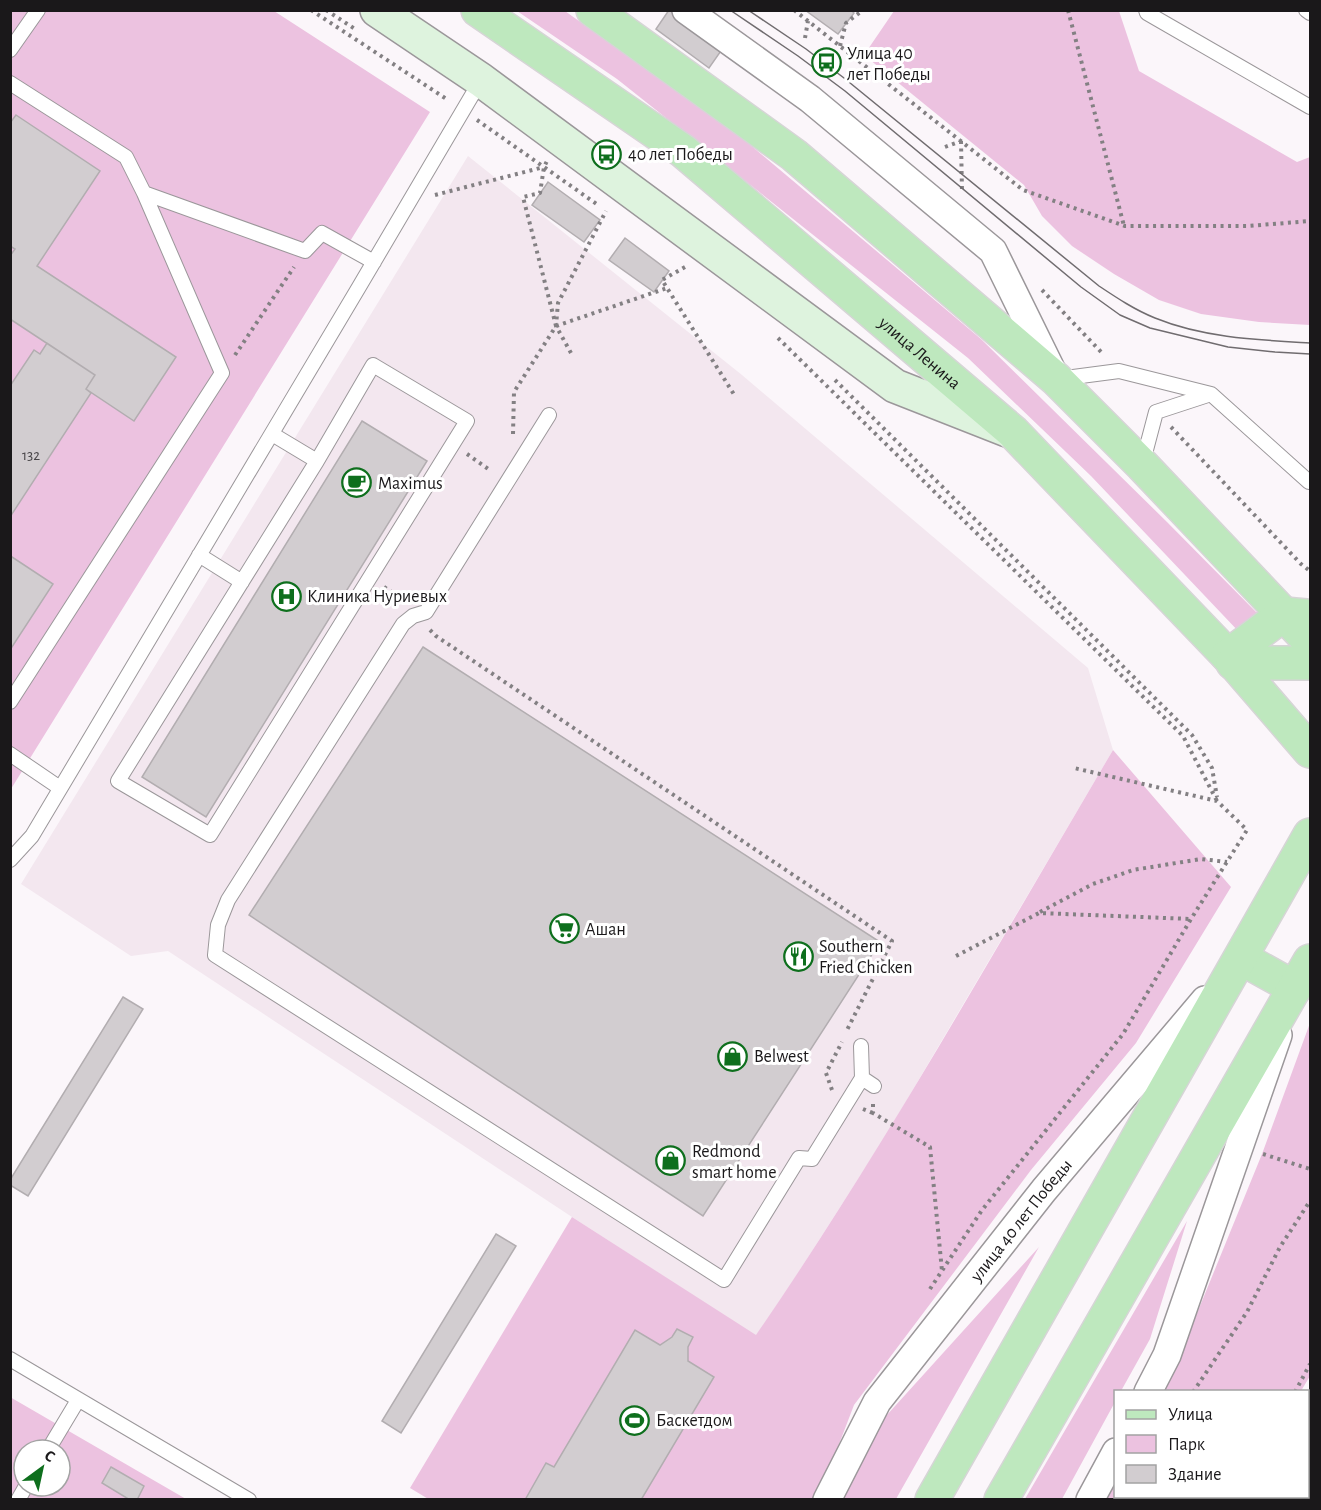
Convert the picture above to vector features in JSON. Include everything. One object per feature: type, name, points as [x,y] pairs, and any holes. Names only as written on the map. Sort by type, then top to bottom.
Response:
[{"type":"main road","name":"улица Ленина","points":[[478,10],[683,151],[1013,432],[1230,660],[1311,751]]},
{"type":"main road","points":[[593,10],[794,155],[1056,379],[1297,615],[1311,642]]},
{"type":"main road","points":[[1230,660],[1297,615]]},
{"type":"main road","points":[[1230,660],[1311,663]]},
{"type":"main road","name":"улица 40 лет Победы","points":[[932,1500],[1311,835]]},
{"type":"main road","points":[[1001,1500],[1303,975],[1240,958]]},
{"type":"street","points":[[686,10],[810,99],[993,251],[1056,379]]},
{"type":"street","points":[[370,23],[480,80],[895,386],[1013,432]]},
{"type":"street","name":"улица 40 лет Победы","points":[[828,1500],[877,1402],[1044,1190],[1240,958]]},
{"type":"street","points":[[1149,1390],[1167,1355],[1303,975]]},
{"type":"street","points":[[1090,1500],[1114,1456]]},
{"type":"lane","points":[[10,50],[38,10]]},
{"type":"lane","points":[[1146,10],[1147,13],[1311,107]]},
{"type":"lane","points":[[1306,10],[1311,13]]},
{"type":"lane","points":[[10,860],[32,836],[480,80]]},
{"type":"lane","points":[[10,83],[126,157],[222,373],[10,702]]},
{"type":"lane","points":[[144,194],[305,251],[322,233],[374,262]]},
{"type":"lane","points":[[373,365],[467,421],[453,444],[210,836],[118,781],[317,461],[373,365]]},
{"type":"lane","points":[[1056,379],[1119,371],[1210,394],[1311,482]]},
{"type":"lane","points":[[1142,465],[1156,412],[1210,394]]},
{"type":"lane","points":[[549,415],[426,612],[413,616],[403,624],[228,900],[218,925],[215,955],[724,1280],[799,1158],[812,1159],[847,1103],[868,1082],[861,1046]]},
{"type":"lane","points":[[272,434],[317,461]]},
{"type":"lane","points":[[199,555],[242,582]]},
{"type":"lane","points":[[10,754],[60,788]]},
{"type":"lane","points":[[10,1359],[248,1499]]},
{"type":"lane","points":[[55,1438],[78,1400]]},
{"type":"path","points":[[311,10],[463,110],[606,211],[558,303],[556,326],[514,392],[514,433],[508,442]]},
{"type":"path","points":[[326,10],[370,23]]},
{"type":"path","points":[[794,10],[1023,190],[1125,226],[1248,225],[1311,221]]},
{"type":"path","points":[[840,46],[846,23],[862,10]]},
{"type":"path","points":[[1068,10],[1125,226]]},
{"type":"path","points":[[805,38],[808,21]]},
{"type":"path","points":[[945,147],[961,141]]},
{"type":"path","points":[[961,141],[962,197]]},
{"type":"path","points":[[548,160],[544,166],[540,193],[523,198],[556,326],[571,353]]},
{"type":"path","points":[[408,202],[544,166]]},
{"type":"path","points":[[222,373],[305,251]]},
{"type":"path","points":[[694,273],[685,267],[662,280],[735,396]]},
{"type":"path","points":[[556,326],[667,288]]},
{"type":"path","points":[[776,336],[1183,736],[1217,801],[1247,830],[1123,1034],[982,1210],[929,1290]]},
{"type":"path","points":[[833,378],[1192,735],[1212,768],[1217,801]]},
{"type":"path","points":[[453,444],[491,471],[485,481]]},
{"type":"path","points":[[370,579],[411,604],[413,616],[446,643],[892,941],[826,1073],[833,1094],[847,1103],[873,1113],[930,1147],[942,1271]]},
{"type":"path","points":[[1074,768],[1217,801]]},
{"type":"path","points":[[956,956],[1093,884],[1133,870],[1201,860],[1227,862]]},
{"type":"path","points":[[1039,913],[1191,919]]},
{"type":"path","points":[[868,1082],[873,1113]]},
{"type":"path","points":[[1262,1154],[1311,1169]]},
{"type":"path","points":[[1194,1390],[1247,1312],[1280,1247],[1311,1201]]},
{"type":"path","points":[[1295,1390],[1311,1364]]},
{"type":"shaded area","points":[[468,156],[742,375],[1088,668],[1113,750],[885,1137],[756,1336],[168,951],[131,956],[21,884]]},
{"type":"green space","points":[[11,11],[274,11],[430,112],[11,789]]},
{"type":"green space","points":[[517,11],[565,11],[742,138],[981,339],[1261,617],[1241,634],[1091,476],[968,358],[617,79]]},
{"type":"green space","points":[[894,11],[1119,11],[1139,71],[1297,162],[1310,157],[1310,325],[1259,322],[1201,314],[1159,300],[1072,246],[1042,216],[1024,185],[864,55]]},
{"type":"green space","points":[[1113,750],[1231,887],[1136,1043],[1031,1170],[854,1405],[818,1499],[430,1500],[410,1488],[572,1217],[756,1335],[804,1264],[895,1119]]},
{"type":"green space","points":[[1310,1023],[1310,1376],[1302,1390],[1162,1390],[1180,1355],[1262,1154]]},
{"type":"green space","points":[[1187,1221],[1150,1339],[1122,1390],[1114,1390],[1114,1404],[1062,1499],[1025,1499]]},
{"type":"green space","points":[[1039,1247],[896,1499],[842,1500],[886,1416]]},
{"type":"green space","points":[[10,1397],[186,1499],[11,1499]]},
{"type":"green space","points":[[1114,1482],[1114,1498],[1233,1498],[1232,1500],[1105,1500]]},
{"type":"building","points":[[669,10],[723,48],[709,68],[656,29]]},
{"type":"building","points":[[805,10],[851,10],[854,13],[838,34]]},
{"type":"building","points":[[16,115],[100,171],[37,266],[176,357],[134,421],[86,389],[95,375],[10,319],[10,256],[15,249],[10,246],[10,123]]},
{"type":"building","points":[[548,182],[600,220],[584,242],[532,205]]},
{"type":"building","points":[[625,238],[669,271],[654,292],[609,260]]},
{"type":"building","points":[[47,343],[95,375],[86,389],[91,393],[10,517],[10,386],[34,350],[40,354]]},
{"type":"building","points":[[362,421],[427,461],[206,817],[142,777]]},
{"type":"building","points":[[12,557],[53,584],[10,650],[10,559]]},
{"type":"building","name":"Ашан","points":[[423,647],[880,942],[703,1216],[249,915]]},
{"type":"building","points":[[123,997],[143,1009],[28,1196],[10,1185],[10,1180]]},
{"type":"building","points":[[496,1234],[516,1246],[401,1433],[382,1421]]},
{"type":"building","name":"Баскетдом","points":[[677,1329],[693,1337],[688,1347],[688,1361],[714,1377],[641,1500],[525,1500],[546,1463],[554,1467],[635,1330],[660,1345],[672,1337]]},
{"type":"building","points":[[1310,1409],[1310,1500],[1255,1500],[1256,1498],[1309,1498]]},
{"type":"building","points":[[111,1467],[144,1486],[137,1500],[130,1500],[102,1483]]},
{"type":"tram line","points":[[730,10],[845,91],[1081,287],[1120,315],[1150,328],[1228,347],[1310,354]]},
{"type":"tram line","points":[[748,10],[844,78],[1099,286],[1126,304],[1155,318],[1193,330],[1232,337],[1310,343]]},
{"type":"place","name":"Улица 40 лет Победы","points":[[826,63]]},
{"type":"place","name":"40 лет Победы","points":[[607,154]]},
{"type":"place","name":"Maximus","points":[[357,483]]},
{"type":"place","name":"Клиника Нуриевых","points":[[286,596]]},
{"type":"place","name":"Ашан","points":[[564,929]]},
{"type":"place","name":"Southern Fried Chicken","points":[[798,956]]},
{"type":"place","name":"Belwest","points":[[733,1056]]},
{"type":"place","name":"Redmond smart home","points":[[671,1161]]},
{"type":"place","name":"Баскетдом","points":[[635,1420]]}]
